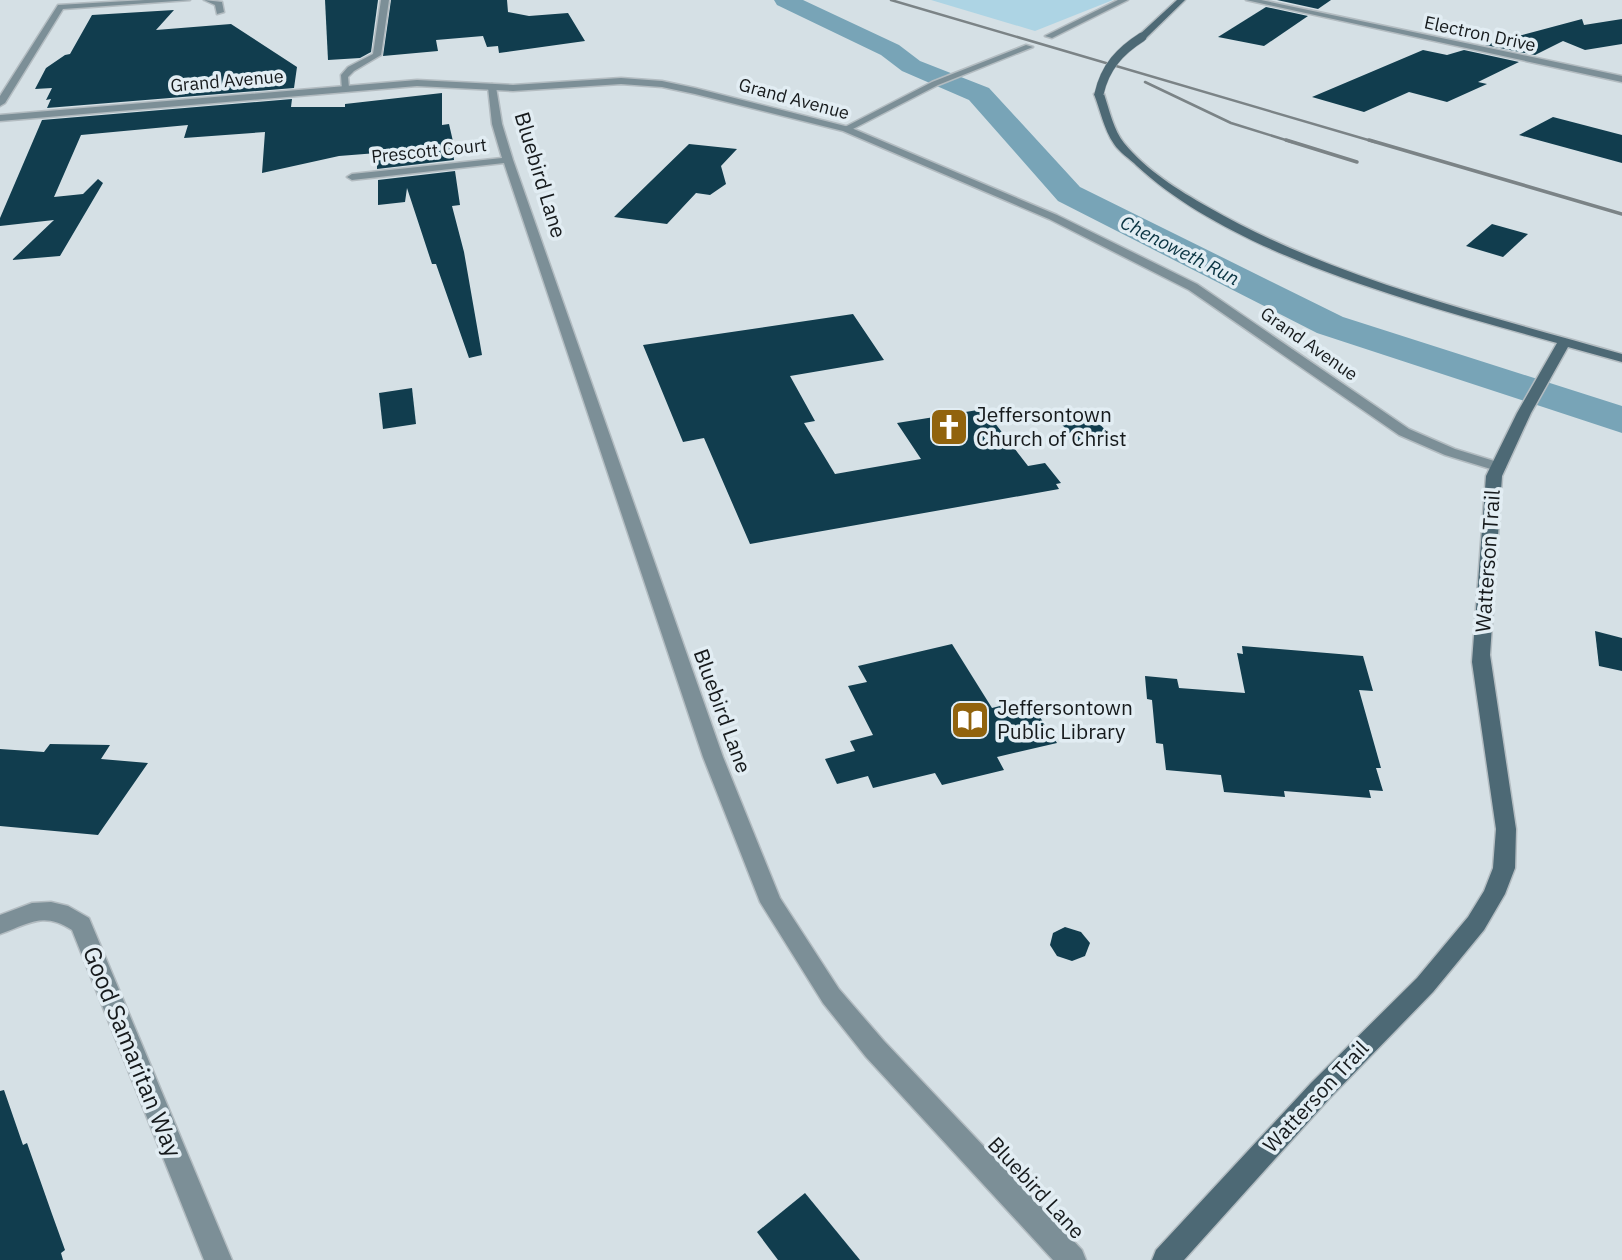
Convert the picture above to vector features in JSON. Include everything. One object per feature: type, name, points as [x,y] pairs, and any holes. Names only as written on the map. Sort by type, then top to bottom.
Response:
[{"type":"main road","points":[[1181,0],[1142,37],[1119,53],[1102,76],[1099,94],[1103,118],[1123,149],[1161,183],[1218,219],[1296,255],[1343,273],[1622,358]]},
{"type":"main road","name":"Watterson Trail","points":[[1166,1260],[1320,1092],[1427,981],[1478,922],[1495,896],[1504,869],[1506,821],[1489,731],[1480,654],[1494,477],[1543,376],[1565,340]]},
{"type":"street","points":[[0,103],[61,7],[186,0]]},
{"type":"street","points":[[208,0],[219,4],[220,12]]},
{"type":"street","points":[[345,88],[344,77],[351,69],[377,55],[385,0]]},
{"type":"street","points":[[1049,36],[1124,0]]},
{"type":"street","name":"Electron Drive","points":[[1251,0],[1622,79]]},
{"type":"street","points":[[846,129],[934,83],[1029,47]]},
{"type":"street","name":"Grand Avenue","points":[[0,118],[418,83],[492,87],[621,80],[662,84],[846,129],[1053,217],[1193,287],[1404,432],[1450,452],[1499,467]]},
{"type":"street","name":"Bluebird Lane","points":[[492,87],[497,124],[508,160],[713,757],[771,902],[831,996],[874,1049],[1072,1260]]},
{"type":"street","name":"Prescott Court","points":[[352,177],[508,160]]},
{"type":"street","name":"Good Samaritan Way","points":[[0,925],[36,911],[58,910],[68,913],[81,923],[218,1260]]},
{"type":"shaded area","points":[[931,0],[1113,0],[1035,31]]},
{"type":"building","points":[[325,0],[378,0],[371,52],[360,58],[328,60]]},
{"type":"building","points":[[391,0],[507,0],[508,12],[529,16],[568,13],[585,41],[499,53],[498,46],[487,47],[483,36],[436,40],[438,51],[383,56]]},
{"type":"building","points":[[1277,0],[1331,0],[1318,9]]},
{"type":"building","points":[[1266,7],[1308,16],[1264,46],[1218,37]]},
{"type":"building","points":[[174,10],[156,30],[231,24],[297,67],[294,88],[47,108],[51,99],[46,100],[52,88],[35,89],[46,68],[70,54],[92,15]]},
{"type":"building","points":[[1582,19],[1584,25],[1622,19],[1622,44],[1585,50],[1563,41],[1535,55],[1485,45]]},
{"type":"building","points":[[1423,50],[1447,55],[1464,50],[1519,62],[1478,82],[1487,84],[1447,102],[1409,92],[1364,112],[1312,97]]},
{"type":"building","points":[[442,93],[442,125],[449,124],[455,150],[454,160],[377,169],[377,153],[339,156],[262,173],[265,132],[184,138],[188,125],[81,135],[54,197],[83,194],[98,179],[103,183],[60,256],[12,260],[54,220],[0,226],[0,218],[42,120],[292,99],[291,107],[345,107],[345,104]]},
{"type":"building","points":[[1553,117],[1622,135],[1622,163],[1519,135]]},
{"type":"building","points":[[689,144],[737,149],[721,166],[726,184],[710,195],[696,193],[667,224],[614,217]]},
{"type":"building","points":[[455,171],[460,205],[452,206],[464,252],[482,355],[469,358],[436,264],[432,264],[407,188],[405,202],[378,205],[378,180]]},
{"type":"building","points":[[1492,224],[1528,234],[1503,257],[1466,246]]},
{"type":"building","name":"Jeffersontown Church of Christ","points":[[853,314],[884,360],[790,376],[815,421],[804,423],[835,474],[921,459],[897,423],[984,409],[1028,466],[1045,463],[1061,483],[1056,484],[1059,489],[750,544],[704,438],[683,442],[643,345]]},
{"type":"building","points":[[412,388],[416,424],[383,429],[379,393]]},
{"type":"building","points":[[1085,409],[1113,438],[1080,444],[1053,415]]},
{"type":"building","points":[[1595,631],[1622,638],[1622,671],[1599,666]]},
{"type":"building","name":"Jeffersontown Public Library","points":[[952,644],[992,708],[1028,699],[1057,743],[997,757],[1004,770],[942,785],[935,773],[873,788],[868,776],[837,784],[825,759],[855,751],[850,741],[873,735],[848,686],[867,682],[858,666]]},
{"type":"building","points":[[1242,646],[1363,656],[1373,691],[1359,690],[1381,768],[1376,768],[1383,791],[1369,790],[1371,798],[1284,791],[1285,797],[1224,792],[1221,775],[1166,770],[1163,744],[1156,743],[1152,700],[1147,699],[1145,676],[1177,679],[1179,688],[1245,693],[1237,653],[1243,654]]},
{"type":"building","points":[[50,744],[110,745],[101,759],[148,763],[98,835],[0,826],[0,749],[44,752]]},
{"type":"building","points":[[1065,927],[1081,932],[1090,943],[1085,956],[1072,961],[1057,956],[1050,945],[1053,933]]},
{"type":"building","points":[[4,1090],[23,1145],[27,1143],[65,1250],[61,1253],[63,1260],[0,1260],[0,1091]]},
{"type":"building","points":[[805,1193],[860,1260],[778,1260],[757,1232]]},
{"type":"waterway","name":"Chenoweth Run","points":[[785,0],[890,50],[911,66],[979,94],[1069,194],[1330,325],[1622,420]]},
{"type":"railway","points":[[891,0],[1375,142]]},
{"type":"railway","points":[[1145,82],[1231,123],[1292,142]]},
{"type":"railway","points":[[1286,140],[1357,162]]},
{"type":"railway","points":[[1369,140],[1622,214]]},
{"type":"place","name":"Jeffersontown Church of Christ","points":[[949,427]]},
{"type":"place","name":"Jeffersontown Public Library","points":[[970,720]]}]
